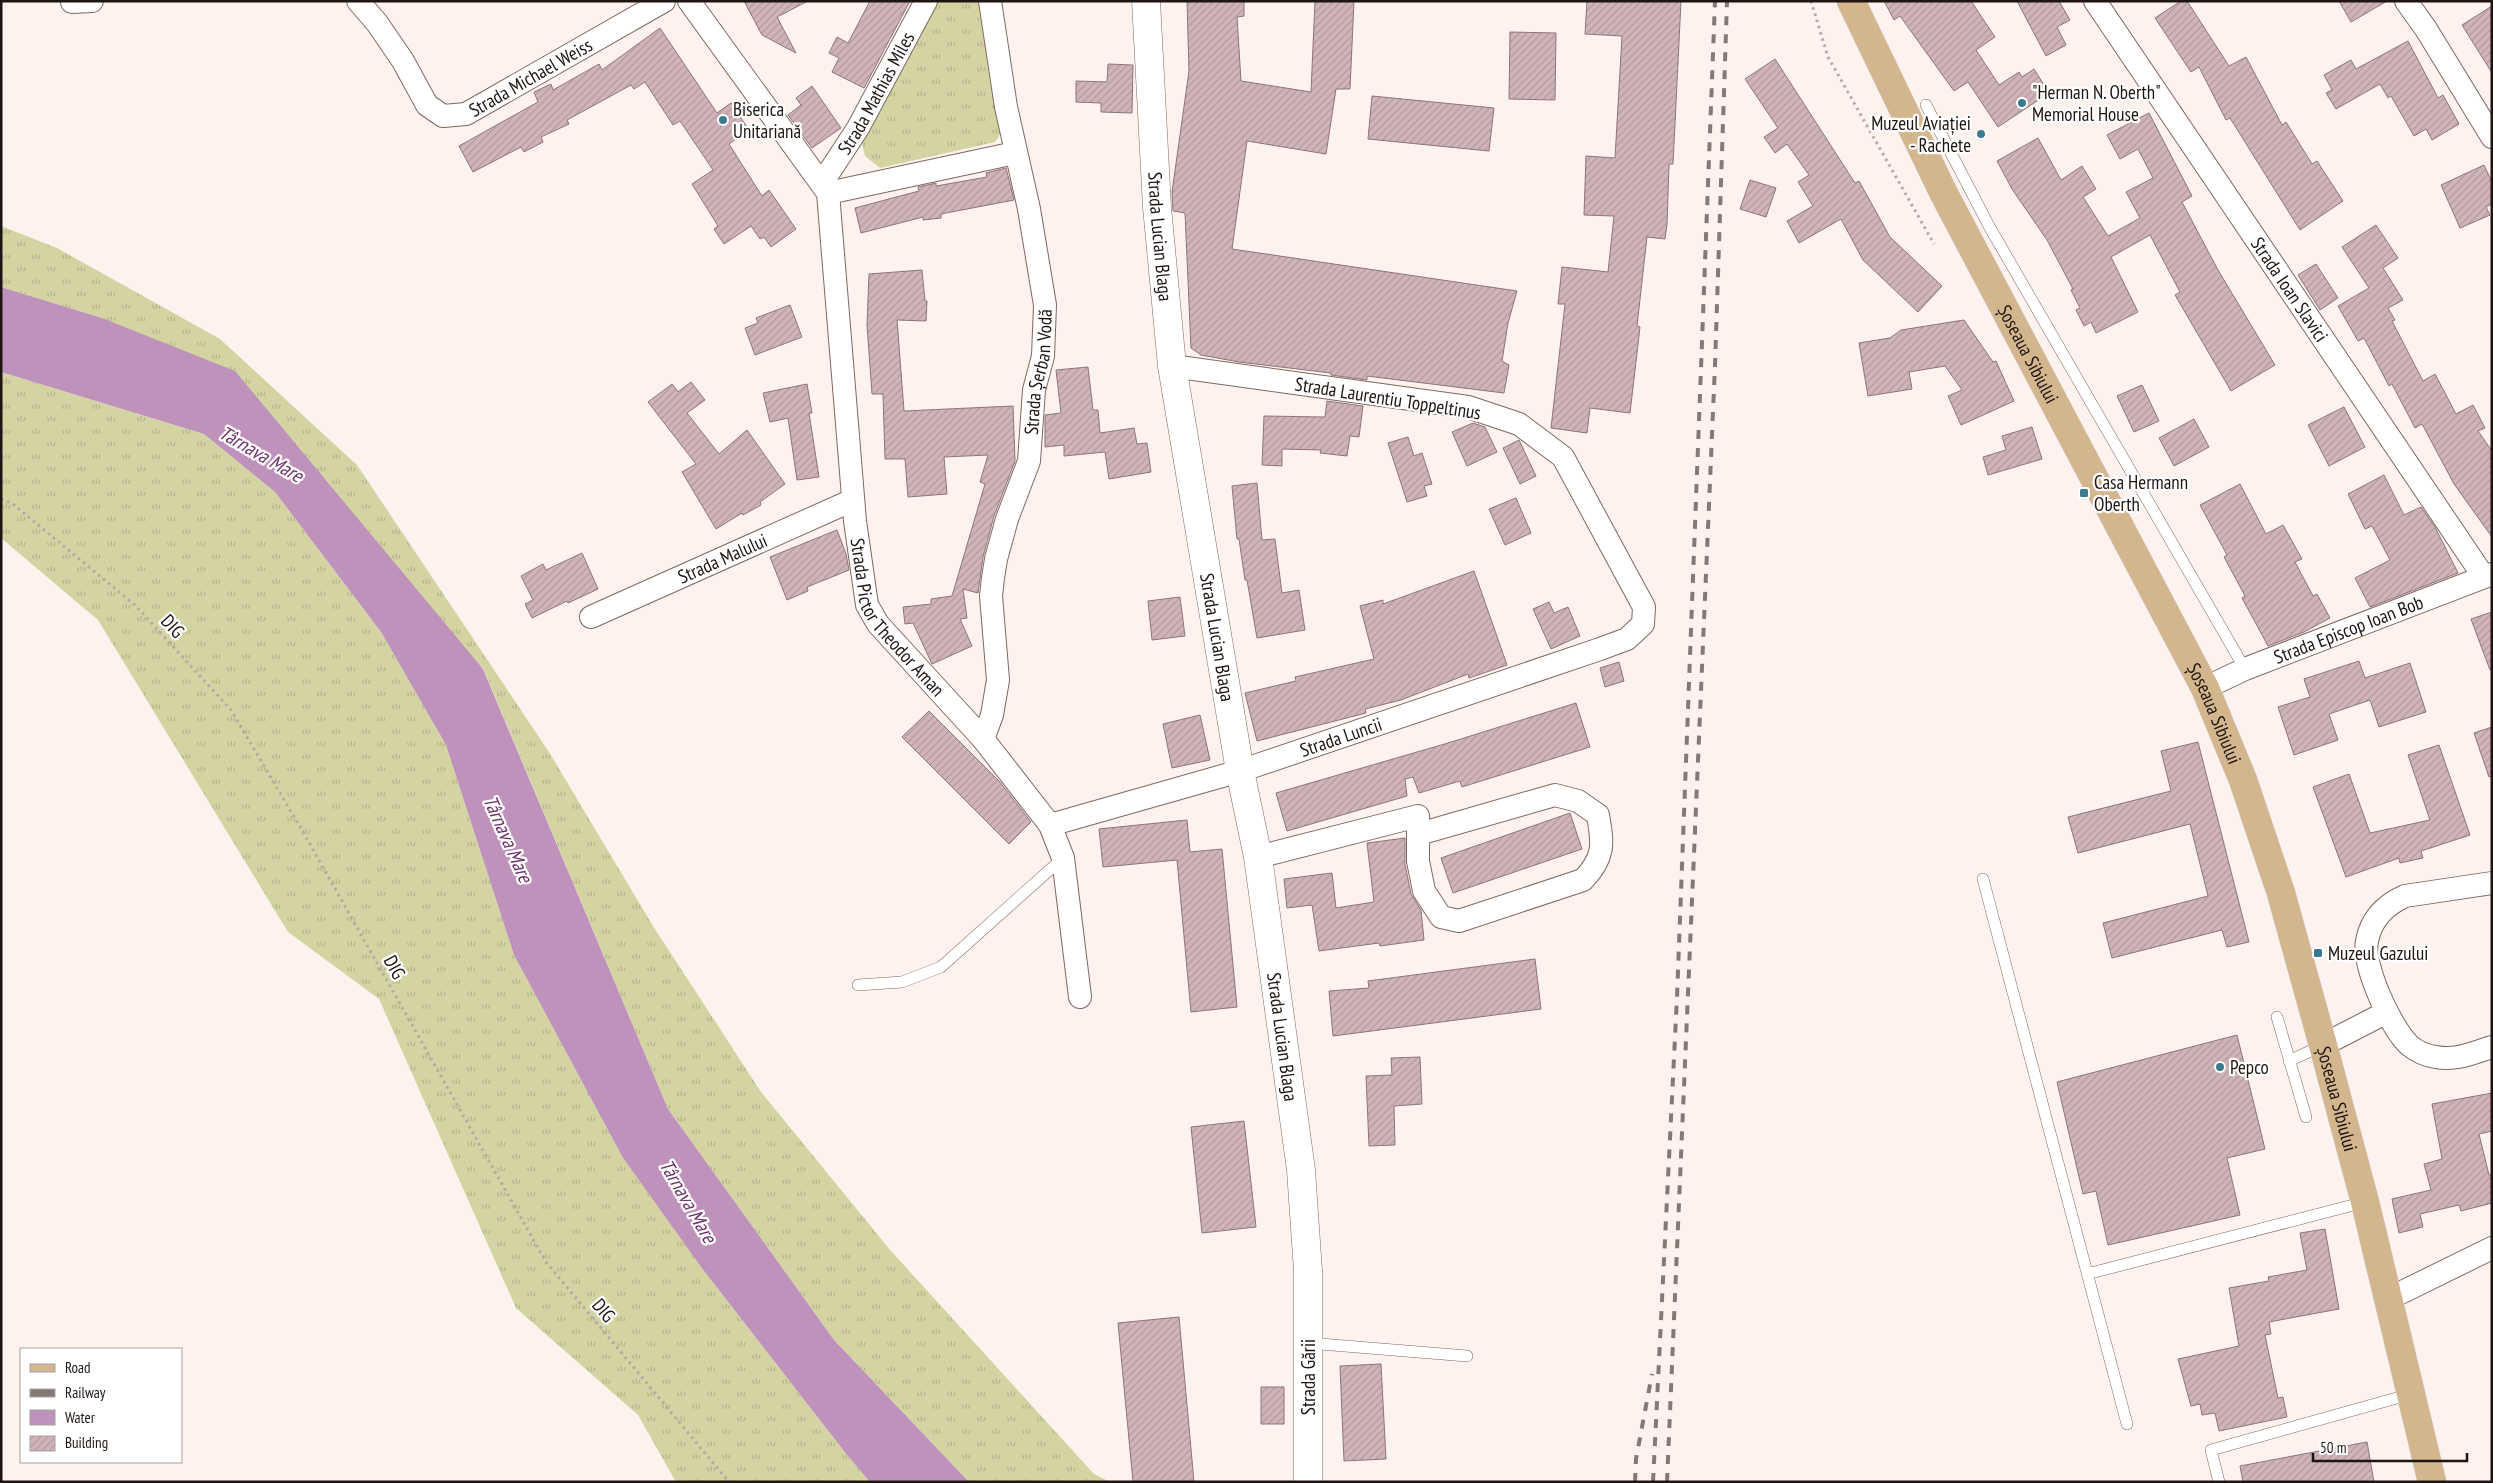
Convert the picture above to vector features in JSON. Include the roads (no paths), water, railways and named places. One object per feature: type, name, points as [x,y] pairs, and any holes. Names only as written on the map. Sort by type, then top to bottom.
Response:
[{"type":"main road","name":"Șoseaua Sibiului","points":[[1851,1],[1944,194],[2205,688],[2243,780],[2281,893],[2323,1045],[2365,1202],[2432,1482]]},
{"type":"street","name":"Strada Michael Weiss","points":[[358,1],[366,8],[403,61],[427,105],[443,116],[466,114],[664,1]]},
{"type":"street","points":[[689,1],[825,188],[1015,153]]},
{"type":"street","name":"Strada Mathias Miles","points":[[825,188],[926,1]]},
{"type":"street","name":"Strada Șerban Vodă","points":[[983,739],[992,715],[998,680],[991,596],[996,558],[1007,519],[1029,461],[1034,390],[1043,356],[1043,296],[1029,209],[1015,153],[990,1]]},
{"type":"street","name":"Strada Lucian Blaga","points":[[1146,1],[1157,207],[1172,366],[1240,771],[1258,857],[1302,1170],[1308,1271]]},
{"type":"street","name":"Strada Ioan Slavici","points":[[2095,1],[2488,576]]},
{"type":"street","points":[[2406,1],[2492,137]]},
{"type":"street","name":"Strada Pictor Theodor Aman","points":[[825,188],[853,500],[867,605],[878,624],[983,739],[1050,825],[1063,858],[1080,997]]},
{"type":"street","name":"Strada Laurentiu Toppeltinus","points":[[1172,366],[1468,407],[1519,424],[1563,458],[1644,607],[1643,624],[1627,639]]},
{"type":"street","name":"Strada Malului","points":[[591,617],[853,500]]},
{"type":"street","name":"Strada Episcop Ioan Bob","points":[[2205,688],[2245,669],[2488,576]]},
{"type":"street","name":"Strada Luncii","points":[[1050,825],[1240,771],[1627,639]]},
{"type":"street","points":[[1258,857],[1418,816],[1418,834],[1418,860],[1424,891],[1441,917],[1459,921],[1583,880],[1596,866],[1603,843],[1598,815],[1578,801],[1555,795],[1418,834]]},
{"type":"street","points":[[2492,883],[2405,896],[2383,910],[2370,930],[2366,952],[2368,964],[2386,1012],[2408,1044],[2425,1054],[2456,1058],[2492,1047]]},
{"type":"street","points":[[2323,1045],[2386,1012]]},
{"type":"street","points":[[2388,1299],[2492,1248]]},
{"type":"street","name":"Strada Gării","points":[[1308,1271],[1308,1482]]},
{"type":"lane","points":[[1926,105],[1994,235],[2245,669]]},
{"type":"lane","points":[[858,985],[902,982],[941,967],[1063,858]]},
{"type":"lane","points":[[1983,879],[2127,1424]]},
{"type":"lane","points":[[2277,1016],[2306,1117]]},
{"type":"lane","points":[[2289,1061],[2323,1045]]},
{"type":"lane","points":[[2087,1274],[2365,1202]]},
{"type":"lane","points":[[1308,1343],[1467,1356]]},
{"type":"lane","points":[[2218,1482],[2211,1450],[2411,1394]]},
{"type":"water","name":"Târnava Mare","points":[[1,287],[102,318],[235,371],[483,669],[668,1109],[834,1340],[969,1482],[870,1482],[701,1267],[623,1158],[514,955],[446,745],[381,632],[275,492],[204,434],[1,372]]},
{"type":"railway","points":[[1653,1482],[1677,997],[1715,1]]},
{"type":"railway","points":[[1667,1482],[1715,365],[1727,1]]},
{"type":"railway","points":[[1635,1482],[1636,1459],[1652,1374]]},
{"type":"place","name":"\"Herman N. Oberth\" Memorial House","points":[[2022,103]]},
{"type":"place","name":"Biserica Unitariană","points":[[723,120]]},
{"type":"place","name":"Muzeul Aviației - Rachete","points":[[1981,134]]},
{"type":"place","name":"Casa Hermann Oberth","points":[[2084,493]]},
{"type":"place","name":"Muzeul Gazului","points":[[2318,953]]},
{"type":"place","name":"Pepco","points":[[2220,1067]]}]
